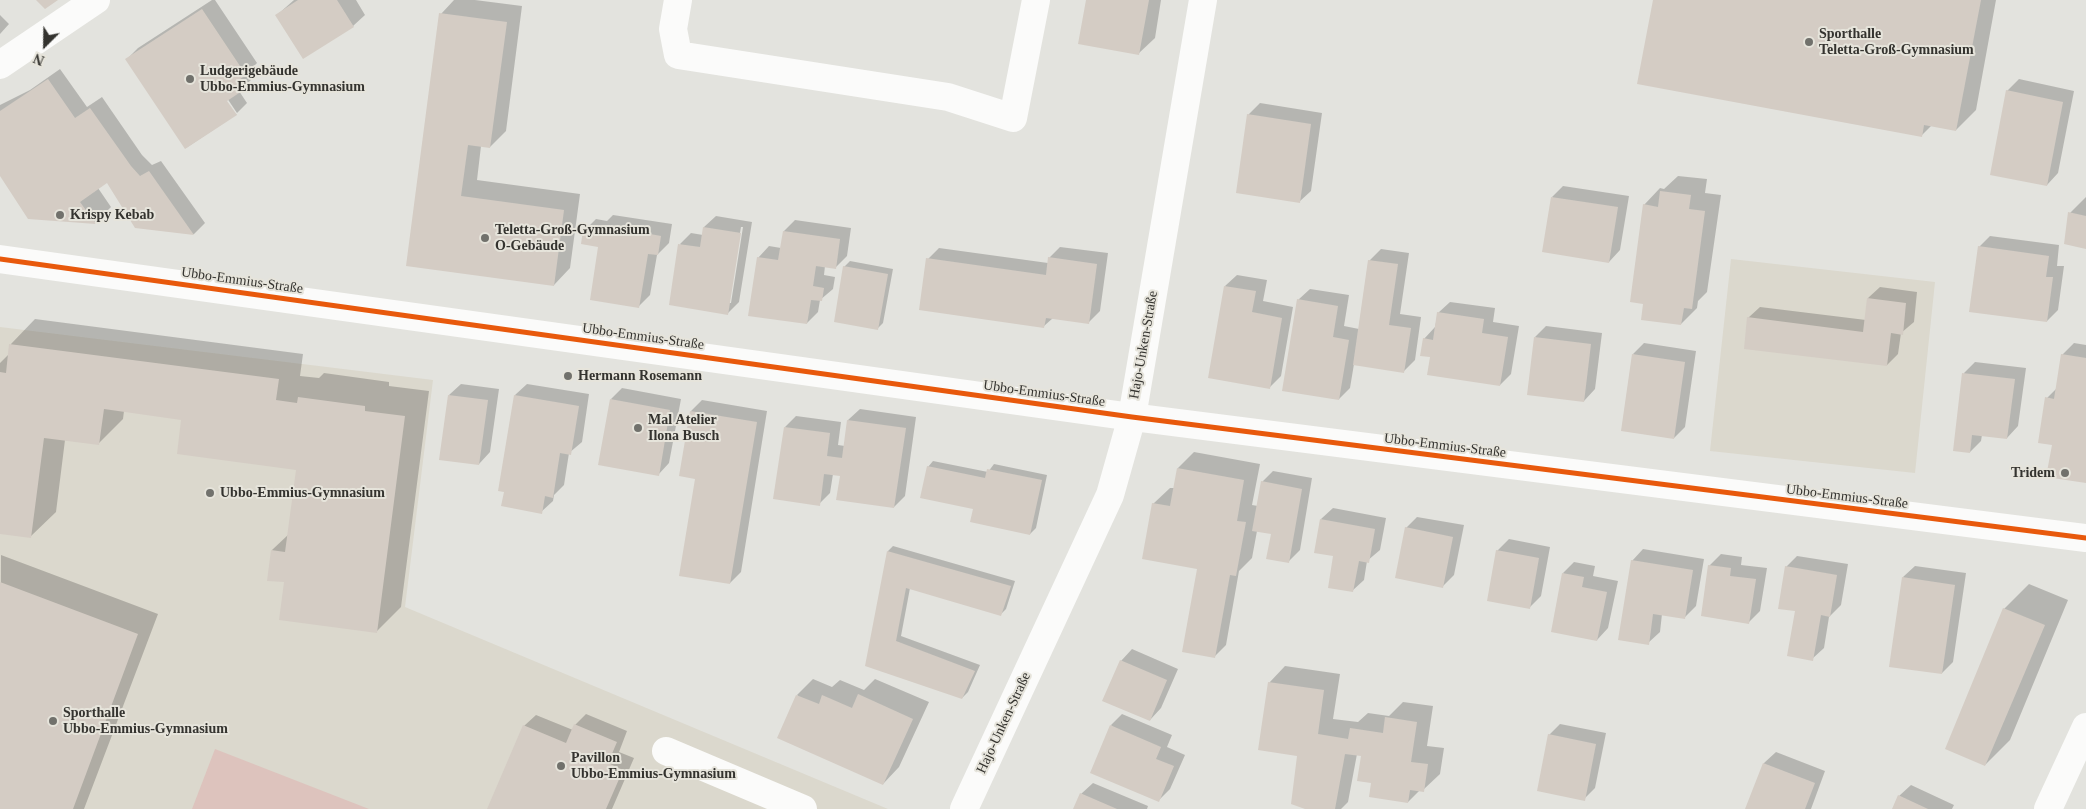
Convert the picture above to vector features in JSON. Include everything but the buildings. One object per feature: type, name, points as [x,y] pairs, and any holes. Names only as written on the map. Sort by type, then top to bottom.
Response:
[{"type":"main road","points":[[0,65],[96,0]]},
{"type":"main road","points":[[678,0],[673,29],[678,55],[948,97],[1014,118],[1036,0]]},
{"type":"main road","name":"Hajo-Unken-Straße","points":[[964,809],[1110,495],[1132,417],[1203,0]]},
{"type":"main road","name":"Ubbo-Emmius-Straße","points":[[0,259],[1132,417],[2086,538]]},
{"type":"main road","points":[[2048,809],[2086,728]]},
{"type":"main road","points":[[666,751],[802,809]]},
{"type":"shaded area","points":[[1731,259],[1935,282],[1915,473],[1710,451]]},
{"type":"shaded area","name":"Ubbo-Emmius-Gymnasium","points":[[0,327],[433,380],[405,607],[888,809],[0,809]]},
{"type":"shaded area","points":[[215,749],[369,809],[192,809]]},
{"type":"cycle path","points":[[0,259],[1132,417],[2086,538]]},
{"type":"place","name":"Sporthalle Teletta-Groß-Gymnasium","points":[[1809,42]]},
{"type":"place","name":"Ludgerigebäude Ubbo-Emmius-Gymnasium","points":[[190,79]]},
{"type":"place","name":"Krispy Kebab","points":[[60,215]]},
{"type":"place","name":"Teletta-Groß-Gymnasium O-Gebäude","points":[[485,238]]},
{"type":"place","name":"Hermann Rosemann","points":[[568,376]]},
{"type":"place","name":"Mal Atelier Ilona Busch","points":[[638,428]]},
{"type":"place","name":"Tridem","points":[[2065,473]]},
{"type":"place","name":"Ubbo-Emmius-Gymnasium","points":[[210,493]]},
{"type":"place","name":"Sporthalle Ubbo-Emmius-Gymnasium","points":[[53,721]]},
{"type":"place","name":"Pavillon Ubbo-Emmius-Gymnasium","points":[[561,766]]}]
